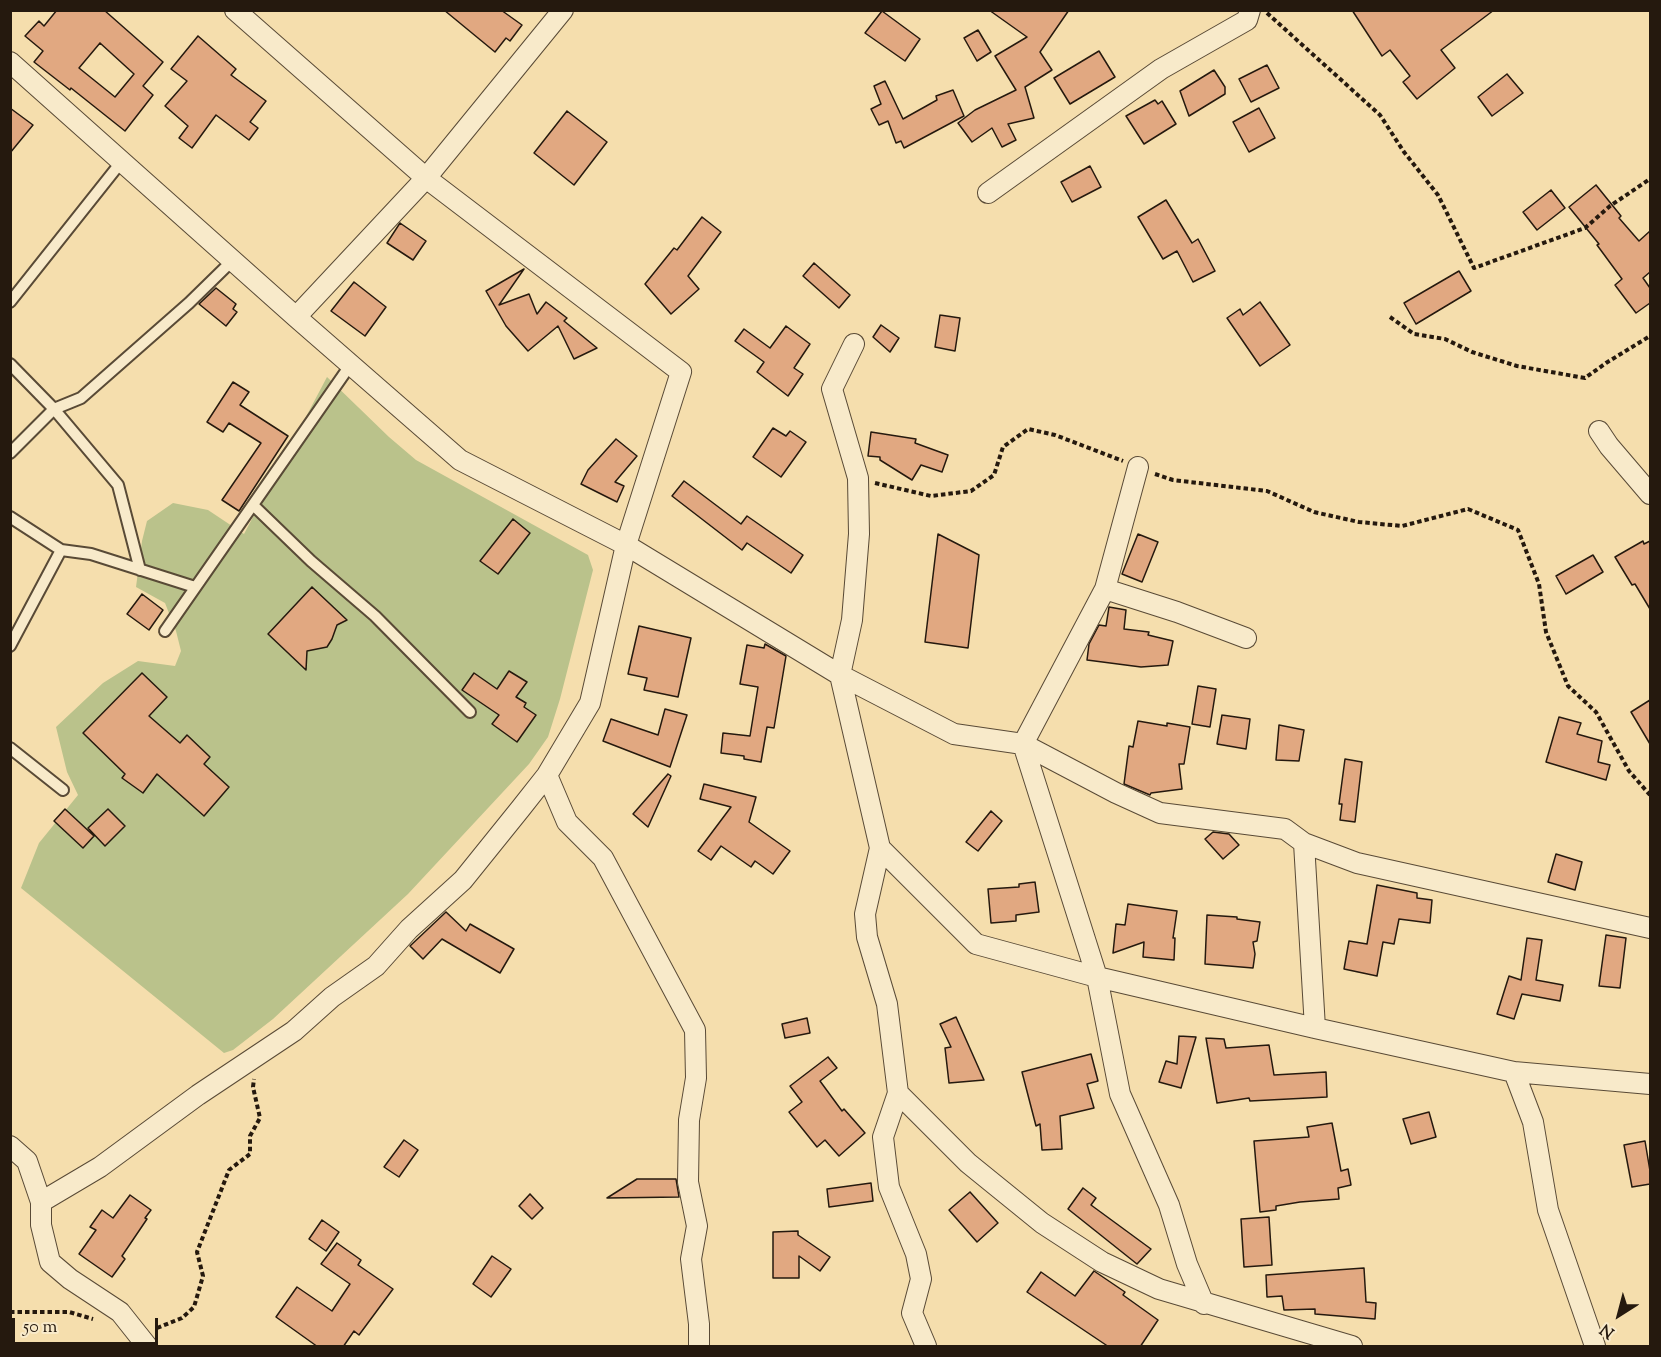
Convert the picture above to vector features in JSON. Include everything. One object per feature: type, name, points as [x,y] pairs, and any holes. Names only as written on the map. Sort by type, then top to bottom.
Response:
[{"type":"street","points":[[41,1203],[100,1167],[256,1055],[294,1031],[332,997],[376,966],[409,929],[462,880],[548,775],[590,703],[626,545],[681,372],[426,178],[235,10]]},
{"type":"street","points":[[296,317],[426,178],[563,10]]},
{"type":"street","points":[[988,193],[1161,69],[1247,20],[1250,10]]},
{"type":"street","points":[[10,62],[460,460],[626,545],[840,675],[954,734],[1023,744],[1116,793],[1160,813],[1285,829],[1304,843],[1357,863],[1650,928]]},
{"type":"street","points":[[854,344],[832,389],[858,478],[858,534],[852,620],[840,675],[880,848],[865,914],[867,937],[887,1004],[898,1093],[883,1137],[889,1187],[916,1254],[921,1279],[912,1313],[926,1347]]},
{"type":"street","points":[[1599,431],[1650,494]]},
{"type":"street","points":[[1138,467],[1105,589],[1023,744],[1097,977],[1120,1094],[1169,1205],[1187,1264],[1204,1304]]},
{"type":"street","points":[[1105,589],[1177,612],[1246,638]]},
{"type":"street","points":[[548,775],[567,822],[603,858],[695,1030],[696,1078],[689,1120],[688,1182],[697,1227],[692,1259],[699,1324],[699,1347]]},
{"type":"street","points":[[1304,843],[1315,1028]]},
{"type":"street","points":[[880,848],[976,944],[1097,977],[1315,1028],[1514,1071],[1650,1084]]},
{"type":"street","points":[[1514,1071],[1533,1122],[1548,1210],[1594,1347]]},
{"type":"street","points":[[898,1093],[968,1163],[1042,1223],[1101,1262],[1159,1289],[1352,1347]]},
{"type":"street","points":[[10,1146],[27,1161],[41,1203],[41,1225],[50,1262],[70,1279],[120,1312],[137,1342]]},
{"type":"lane","points":[[10,302],[122,161]]},
{"type":"lane","points":[[10,453],[54,409],[81,398],[189,303],[233,260]]},
{"type":"lane","points":[[10,364],[54,409],[118,484],[140,570]]},
{"type":"lane","points":[[165,631],[351,364]]},
{"type":"lane","points":[[253,505],[311,561],[375,616],[470,712]]},
{"type":"lane","points":[[10,517],[61,550],[91,554],[195,587]]},
{"type":"lane","points":[[10,646],[61,550]]},
{"type":"lane","points":[[10,748],[63,790]]},
{"type":"path","points":[[1264,10],[1380,115],[1404,152],[1438,195],[1474,268],[1585,228],[1610,206],[1650,179]]},
{"type":"path","points":[[1390,317],[1414,334],[1444,339],[1472,352],[1517,366],[1585,378],[1650,336]]},
{"type":"path","points":[[858,478],[931,496],[971,490],[994,475],[1003,447],[1028,429],[1055,435],[1173,480],[1267,491],[1314,512],[1359,522],[1402,526],[1468,509],[1518,530],[1539,584],[1546,632],[1568,686],[1596,712],[1629,771],[1650,795]]},
{"type":"path","points":[[137,1342],[182,1318],[194,1307],[203,1276],[197,1252],[229,1170],[250,1154],[250,1136],[260,1118],[253,1087],[256,1055]]},
{"type":"path","points":[[10,1312],[69,1312],[99,1321]]},
{"type":"green space","points":[[327,377],[416,460],[588,555],[593,570],[548,737],[529,764],[408,894],[273,1019],[233,1050],[224,1053],[21,888],[39,843],[78,795],[67,772],[56,727],[103,683],[138,661],[175,666],[181,651],[165,603],[136,587],[147,521],[173,503],[208,510],[244,534]]},
{"type":"building","points":[[57,10],[104,10],[163,62],[143,86],[153,95],[125,131],[34,62],[43,51],[25,36],[39,21],[44,26]],"holes":[[[100,43],[134,74],[115,97],[79,68]]]},
{"type":"building","points":[[444,10],[501,10],[522,25],[510,41],[506,38],[495,52]]},
{"type":"building","points":[[989,10],[1069,10],[1040,52],[1052,70],[1025,87],[1034,118],[1008,124],[1016,140],[1002,147],[992,128],[972,142],[958,123],[975,110],[1016,90],[995,56],[1027,37]]},
{"type":"building","points":[[1352,10],[1494,10],[1441,50],[1455,68],[1417,99],[1403,82],[1410,76],[1390,50],[1382,56]]},
{"type":"building","points":[[882,11],[920,39],[905,61],[865,33]]},
{"type":"building","points":[[978,30],[991,52],[977,61],[964,38]]},
{"type":"building","points":[[198,36],[236,69],[231,75],[266,101],[250,122],[258,128],[249,140],[216,115],[192,148],[179,138],[188,126],[165,106],[187,81],[171,69]]},
{"type":"building","points":[[1099,51],[1115,77],[1070,104],[1054,78]]},
{"type":"building","points":[[1267,65],[1279,88],[1251,102],[1239,79]]},
{"type":"building","points":[[1214,70],[1225,87],[1225,94],[1189,116],[1180,91]]},
{"type":"building","points":[[1507,74],[1523,93],[1492,116],[1478,97]]},
{"type":"building","points":[[885,81],[903,119],[937,100],[936,96],[953,90],[964,116],[904,148],[901,141],[896,143],[888,121],[879,125],[871,109],[881,104],[874,86]]},
{"type":"building","points":[[1155,100],[1158,104],[1162,101],[1176,124],[1144,144],[1126,116]]},
{"type":"building","points":[[10,108],[33,125],[10,153]]},
{"type":"building","points":[[1259,108],[1275,138],[1249,152],[1233,122]]},
{"type":"building","points":[[567,111],[607,142],[574,185],[534,153]]},
{"type":"building","points":[[1090,166],[1101,187],[1072,202],[1061,182]]},
{"type":"building","points":[[1596,185],[1621,216],[1619,218],[1639,241],[1650,231],[1650,272],[1643,278],[1650,288],[1650,303],[1636,313],[1615,285],[1622,279],[1597,245],[1599,244],[1569,207]]},
{"type":"building","points":[[1551,190],[1565,208],[1537,230],[1523,212]]},
{"type":"building","points":[[1166,200],[1192,243],[1198,239],[1215,271],[1193,282],[1177,251],[1163,259],[1138,217]]},
{"type":"building","points":[[702,217],[721,232],[688,276],[699,289],[671,314],[645,284],[674,248],[677,250]]},
{"type":"building","points":[[400,223],[426,241],[413,260],[387,243]]},
{"type":"building","points":[[814,263],[850,295],[839,308],[803,276]]},
{"type":"building","points":[[524,269],[499,305],[529,294],[537,314],[546,302],[567,318],[564,321],[597,348],[574,359],[558,326],[528,351],[506,326],[486,291]]},
{"type":"building","points":[[1459,271],[1471,291],[1416,324],[1404,303]]},
{"type":"building","points":[[354,282],[386,307],[365,336],[331,311]]},
{"type":"building","points":[[216,288],[236,304],[233,309],[237,312],[226,326],[199,304]]},
{"type":"building","points":[[1260,302],[1290,345],[1260,366],[1227,318],[1240,309],[1243,315]]},
{"type":"building","points":[[940,315],[960,318],[955,351],[935,347]]},
{"type":"building","points":[[881,325],[899,338],[890,352],[873,337]]},
{"type":"building","points":[[786,326],[810,344],[794,368],[803,374],[788,396],[757,372],[764,362],[735,341],[744,329],[770,348]]},
{"type":"building","points":[[233,382],[249,392],[240,405],[288,436],[239,511],[222,500],[261,443],[229,423],[223,432],[207,422]]},
{"type":"building","points":[[773,428],[786,436],[790,431],[806,442],[781,477],[753,457]]},
{"type":"building","points":[[871,432],[916,439],[915,443],[948,455],[942,472],[921,465],[912,480],[880,460],[880,457],[868,456]]},
{"type":"building","points":[[616,439],[637,456],[615,482],[624,486],[617,502],[581,484],[588,470]]},
{"type":"building","points":[[684,481],[741,524],[747,516],[803,555],[791,573],[747,543],[742,550],[672,496]]},
{"type":"building","points":[[513,519],[530,533],[498,574],[480,561]]},
{"type":"building","points":[[938,534],[979,555],[968,648],[925,642]]},
{"type":"building","points":[[1138,534],[1158,542],[1142,582],[1122,574]]},
{"type":"building","points":[[1643,541],[1644,544],[1650,541],[1650,609],[1615,557]]},
{"type":"building","points":[[1593,555],[1603,572],[1566,594],[1556,576]]},
{"type":"building","points":[[312,587],[347,620],[337,625],[327,647],[307,651],[306,670],[268,634]]},
{"type":"building","points":[[142,594],[163,610],[149,630],[127,614]]},
{"type":"building","points":[[1109,607],[1126,610],[1124,629],[1149,632],[1148,635],[1173,641],[1168,665],[1141,667],[1087,660],[1089,644],[1099,625],[1106,626]]},
{"type":"building","points":[[639,626],[691,638],[678,697],[644,690],[647,678],[628,674]]},
{"type":"building","points":[[765,644],[786,656],[774,728],[767,727],[761,762],[744,759],[744,756],[721,753],[723,733],[750,736],[758,687],[740,684],[747,645],[764,648]]},
{"type":"building","points":[[509,671],[527,682],[516,697],[526,703],[524,707],[536,715],[517,742],[492,724],[499,715],[462,690],[474,673],[497,689]]},
{"type":"building","points":[[142,673],[167,697],[149,716],[180,743],[187,735],[210,757],[204,764],[229,787],[204,816],[157,774],[143,793],[122,778],[125,774],[83,733]]},
{"type":"building","points":[[1198,686],[1216,689],[1210,727],[1192,724]]},
{"type":"building","points":[[1650,700],[1650,744],[1631,712]]},
{"type":"building","points":[[665,709],[687,715],[670,767],[603,741],[611,719],[658,735]]},
{"type":"building","points":[[1222,715],[1250,719],[1246,749],[1217,744]]},
{"type":"building","points":[[1559,717],[1581,723],[1577,734],[1602,741],[1598,762],[1610,765],[1606,780],[1546,762]]},
{"type":"building","points":[[1138,721],[1190,727],[1184,764],[1179,764],[1182,789],[1150,795],[1124,784],[1129,746],[1133,747]]},
{"type":"building","points":[[1279,725],[1304,730],[1299,761],[1276,760]]},
{"type":"building","points":[[1345,759],[1362,762],[1355,822],[1340,820],[1342,804],[1339,804]]},
{"type":"building","points":[[668,774],[671,776],[648,827],[633,814]]},
{"type":"building","points":[[704,784],[756,797],[749,822],[790,851],[773,874],[755,861],[751,867],[721,846],[711,860],[698,851],[731,807],[700,799]]},
{"type":"building","points":[[65,809],[94,836],[83,848],[54,821]]},
{"type":"building","points":[[108,809],[125,826],[105,846],[88,828]]},
{"type":"building","points":[[991,811],[1002,821],[978,851],[966,842]]},
{"type":"building","points":[[1213,832],[1229,834],[1239,845],[1223,859],[1205,839]]},
{"type":"building","points":[[1556,854],[1582,862],[1575,890],[1548,882]]},
{"type":"building","points":[[1035,882],[1039,912],[1016,915],[1016,921],[991,923],[988,889],[1019,887],[1019,884]]},
{"type":"building","points":[[1377,885],[1417,893],[1417,898],[1432,900],[1430,923],[1399,919],[1394,944],[1383,942],[1377,976],[1344,969],[1349,941],[1367,944]]},
{"type":"building","points":[[1128,904],[1177,911],[1173,938],[1175,938],[1174,960],[1143,957],[1144,942],[1113,953],[1116,924],[1125,925]]},
{"type":"building","points":[[446,912],[466,931],[470,924],[514,949],[500,973],[442,939],[423,959],[410,946]]},
{"type":"building","points":[[1207,915],[1237,917],[1237,919],[1260,922],[1257,941],[1253,942],[1255,954],[1253,968],[1205,964]]},
{"type":"building","points":[[1606,935],[1626,938],[1620,988],[1599,986]]},
{"type":"building","points":[[1527,938],[1542,940],[1536,980],[1563,985],[1560,1001],[1522,994],[1514,1019],[1497,1014],[1509,976],[1521,980]]},
{"type":"building","points":[[956,1017],[984,1080],[949,1083],[945,1048],[951,1047],[940,1024]]},
{"type":"building","points":[[807,1018],[810,1033],[785,1038],[782,1024]]},
{"type":"building","points":[[1179,1036],[1196,1037],[1181,1088],[1159,1082],[1166,1061],[1177,1064]]},
{"type":"building","points":[[1206,1038],[1224,1039],[1226,1048],[1269,1045],[1274,1075],[1326,1072],[1327,1097],[1250,1101],[1249,1098],[1217,1103]]},
{"type":"building","points":[[1091,1054],[1098,1081],[1087,1084],[1094,1108],[1060,1116],[1062,1149],[1042,1150],[1040,1124],[1036,1126],[1022,1072]]},
{"type":"building","points":[[828,1057],[837,1068],[820,1081],[842,1111],[844,1109],[865,1133],[839,1156],[825,1140],[817,1147],[789,1112],[802,1102],[790,1086]]},
{"type":"building","points":[[1429,1112],[1436,1137],[1411,1144],[1403,1119]]},
{"type":"building","points":[[1332,1123],[1341,1171],[1348,1169],[1351,1185],[1338,1188],[1339,1199],[1300,1202],[1276,1206],[1276,1210],[1260,1212],[1254,1141],[1309,1137],[1307,1127]]},
{"type":"building","points":[[404,1140],[418,1150],[399,1177],[384,1167]]},
{"type":"building","points":[[1645,1141],[1650,1184],[1632,1187],[1624,1145]]},
{"type":"building","points":[[637,1179],[676,1179],[679,1197],[607,1198]]},
{"type":"building","points":[[871,1183],[873,1201],[829,1207],[827,1189]]},
{"type":"building","points":[[1083,1188],[1096,1198],[1091,1205],[1151,1249],[1137,1264],[1068,1209]]},
{"type":"building","points":[[970,1192],[998,1223],[977,1242],[949,1210]]},
{"type":"building","points":[[530,1194],[543,1208],[532,1219],[519,1206]]},
{"type":"building","points":[[130,1195],[151,1210],[122,1256],[125,1259],[112,1277],[79,1254],[96,1230],[90,1227],[102,1210],[113,1218]]},
{"type":"building","points":[[1269,1217],[1272,1265],[1244,1267],[1241,1219]]},
{"type":"building","points":[[322,1220],[339,1232],[326,1251],[309,1239]]},
{"type":"building","points":[[798,1231],[798,1235],[830,1257],[820,1271],[799,1256],[799,1278],[773,1278],[773,1232]]},
{"type":"building","points":[[337,1243],[361,1260],[358,1265],[393,1289],[359,1335],[354,1331],[343,1347],[318,1347],[276,1317],[297,1287],[332,1311],[350,1284],[321,1264]]},
{"type":"building","points":[[492,1256],[511,1269],[491,1297],[473,1284]]},
{"type":"building","points":[[1364,1268],[1366,1302],[1376,1303],[1375,1319],[1315,1314],[1315,1309],[1284,1310],[1282,1296],[1267,1297],[1266,1275]]},
{"type":"building","points":[[1094,1271],[1125,1292],[1123,1295],[1158,1320],[1140,1347],[1109,1347],[1027,1292],[1041,1272],[1075,1296]]}]
